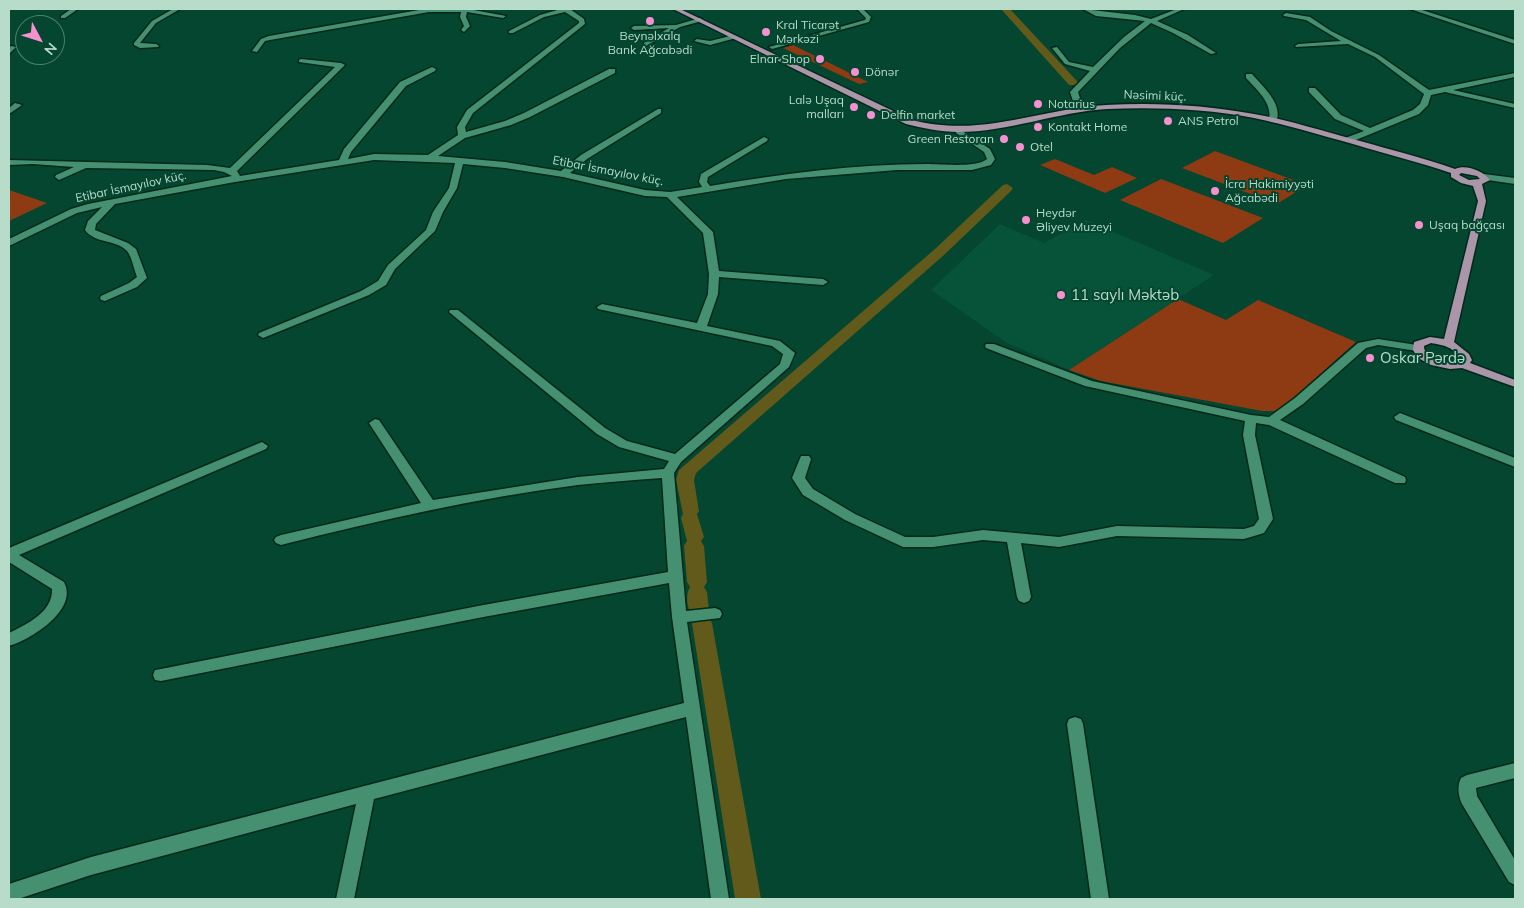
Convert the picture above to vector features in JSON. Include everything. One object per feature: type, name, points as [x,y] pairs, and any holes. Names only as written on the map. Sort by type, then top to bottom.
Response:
[{"type":"main road","points":[[676,9],[909,122],[935,130],[959,131]]},
{"type":"main road","points":[[691,9],[927,122],[959,131]]},
{"type":"main road","name":"Nəsimi küç.","points":[[959,131],[1088,108],[1124,107],[1240,114],[1348,140],[1455,172],[1465,170],[1481,180]]},
{"type":"main road","points":[[1448,344],[1482,201],[1481,180]]},
{"type":"main road","points":[[1463,364],[1466,360],[1465,356],[1456,347],[1430,340],[1422,341],[1418,344],[1417,348],[1424,357],[1440,364],[1457,366],[1463,364],[1515,384]]},
{"type":"street","points":[[156,46],[140,46],[136,44],[154,22],[177,9]]},
{"type":"street","points":[[255,51],[262,40],[269,38],[316,31],[395,12],[443,9],[503,16]]},
{"type":"street","points":[[462,136],[461,127],[470,112],[582,24],[582,20],[566,9],[542,16],[511,32]]},
{"type":"street","points":[[772,47],[867,21],[869,18],[860,9]]},
{"type":"street","points":[[860,9],[874,9]]},
{"type":"street","points":[[1086,9],[1092,12],[1128,15],[1151,21],[1188,37],[1212,53]]},
{"type":"street","points":[[1088,108],[1074,96],[1074,92],[1131,35],[1151,21],[1181,9]]},
{"type":"street","points":[[1413,9],[1515,42]]},
{"type":"street","points":[[464,10],[463,17],[467,26],[464,30]]},
{"type":"street","points":[[1286,15],[1308,18],[1377,56],[1428,93],[1515,75]]},
{"type":"street","points":[[634,28],[678,26],[700,20]]},
{"type":"street","points":[[646,44],[678,26]]},
{"type":"street","points":[[697,41],[710,43],[734,37]]},
{"type":"street","points":[[1298,46],[1350,42]]},
{"type":"street","points":[[1055,48],[1067,63],[1095,70]]},
{"type":"street","points":[[234,175],[341,65],[301,61]]},
{"type":"street","points":[[343,161],[347,151],[403,84],[432,69]]},
{"type":"street","points":[[430,158],[462,136],[508,123],[527,115],[612,71]]},
{"type":"street","points":[[1249,76],[1272,106],[1275,112],[1273,121]]},
{"type":"street","points":[[1498,80],[1515,83]]},
{"type":"street","points":[[1312,90],[1338,116],[1371,131]]},
{"type":"street","points":[[1440,90],[1515,106]]},
{"type":"street","points":[[1348,140],[1416,112],[1424,104],[1428,93]]},
{"type":"street","points":[[9,112],[18,105]]},
{"type":"street","points":[[563,174],[584,157],[658,111]]},
{"type":"street","name":"Etibar İsmayılov küç.","points":[[9,243],[74,211],[113,201],[234,175],[374,157],[430,158],[505,165],[563,174],[645,193],[670,195],[786,176],[897,167],[972,167],[988,163],[991,160],[987,151],[959,131]]},
{"type":"street","points":[[707,188],[703,182],[704,176],[764,139]]},
{"type":"street","name":"Etibar İsmayılov küç.","points":[[9,162],[32,161],[85,165],[165,165],[234,175]]},
{"type":"street","points":[[263,335],[365,293],[382,283],[391,267],[430,231],[438,212],[453,188],[459,162]]},
{"type":"street","points":[[60,177],[85,165]]},
{"type":"street","points":[[1481,180],[1515,180]]},
{"type":"street","points":[[670,195],[708,232],[714,274],[713,294],[702,328]]},
{"type":"street","points":[[105,298],[133,285],[142,278],[133,251],[93,234],[90,230],[91,223],[113,201]]},
{"type":"street","points":[[714,274],[823,282]]},
{"type":"street","points":[[602,307],[776,343],[789,354],[785,365],[677,458],[668,473],[679,617],[720,899]]},
{"type":"street","points":[[454,312],[601,431],[623,444],[677,458]]},
{"type":"street","points":[[1271,421],[1299,401],[1362,346],[1378,342],[1417,348]]},
{"type":"street","points":[[990,346],[1051,372],[1089,384],[1251,419],[1271,421],[1400,480]]},
{"type":"street","points":[[1400,417],[1515,464]]},
{"type":"street","points":[[805,459],[798,478],[808,492],[850,517],[903,542],[933,542],[983,535],[1059,542],[1117,531],[1244,534],[1259,530],[1266,519],[1249,434],[1251,419]]},
{"type":"street","points":[[375,423],[430,506]]},
{"type":"street","points":[[9,555],[262,446]]},
{"type":"street","points":[[280,540],[360,520],[430,506],[578,481],[668,473]]},
{"type":"street","points":[[1013,538],[1024,597]]},
{"type":"street","points":[[9,555],[59,586],[59,598],[49,614],[27,631],[9,640]]},
{"type":"street","points":[[161,675],[478,612],[676,576]]},
{"type":"street","points":[[679,617],[715,614]]},
{"type":"street","points":[[9,893],[91,866],[693,708]]},
{"type":"street","points":[[1075,724],[1100,899]]},
{"type":"street","points":[[1515,771],[1467,783],[1468,798],[1515,876]]},
{"type":"street","points":[[345,899],[367,793]]},
{"type":"shaded area","points":[[793,45],[868,82],[859,84],[783,48]]},
{"type":"shaded area","points":[[1215,151],[1307,185],[1277,204],[1182,168]]},
{"type":"shaded area","points":[[1055,159],[1094,175],[1112,167],[1137,178],[1105,193],[1040,165]]},
{"type":"shaded area","points":[[1161,179],[1263,218],[1223,243],[1120,200]]},
{"type":"shaded area","points":[[9,190],[47,203],[9,221]]},
{"type":"shaded area","name":"11 saylı Məktəb","points":[[1086,220],[1214,275],[1069,370],[1007,343],[931,290],[1000,224],[1044,243]]},
{"type":"shaded area","points":[[1178,299],[1226,320],[1258,300],[1356,342],[1287,404],[1275,411],[1262,411],[1101,381],[1069,370]]},
{"type":"waterway","points":[[1005,9],[1073,83]]},
{"type":"waterway","points":[[940,251],[1007,188]]},
{"type":"waterway","points":[[690,511],[685,480],[688,470],[939,252]]},
{"type":"waterway","points":[[690,518],[694,537]]},
{"type":"waterway","points":[[694,546],[697,582]]},
{"type":"waterway","points":[[697,592],[699,610]]},
{"type":"waterway","points":[[702,623],[748,899]]},
{"type":"place","name":"Beynəlxalq Bank Ağcabədi","points":[[650,21]]},
{"type":"place","name":"Kral Ticarət Mərkəzi","points":[[766,32]]},
{"type":"place","name":"Elnar Shop","points":[[820,59]]},
{"type":"place","name":"Dönər","points":[[855,72]]},
{"type":"place","name":"Notarius","points":[[1038,104]]},
{"type":"place","name":"Lalə Uşaq malları","points":[[854,107]]},
{"type":"place","name":"Delfin market","points":[[871,115]]},
{"type":"place","name":"ANS Petrol","points":[[1168,121]]},
{"type":"place","name":"Kontakt Home","points":[[1038,127]]},
{"type":"place","name":"Green Restoran","points":[[1004,139]]},
{"type":"place","name":"Otel","points":[[1020,147]]},
{"type":"place","name":"İcra Hakimiyyəti Ağcabədi","points":[[1215,191]]},
{"type":"place","name":"Heydər Əliyev Muzeyi","points":[[1026,220]]},
{"type":"place","name":"Uşaq bağçası","points":[[1419,225]]},
{"type":"place","name":"11 saylı Məktəb","points":[[1061,295]]},
{"type":"place","name":"Oskar Pərdə","points":[[1370,358]]}]
